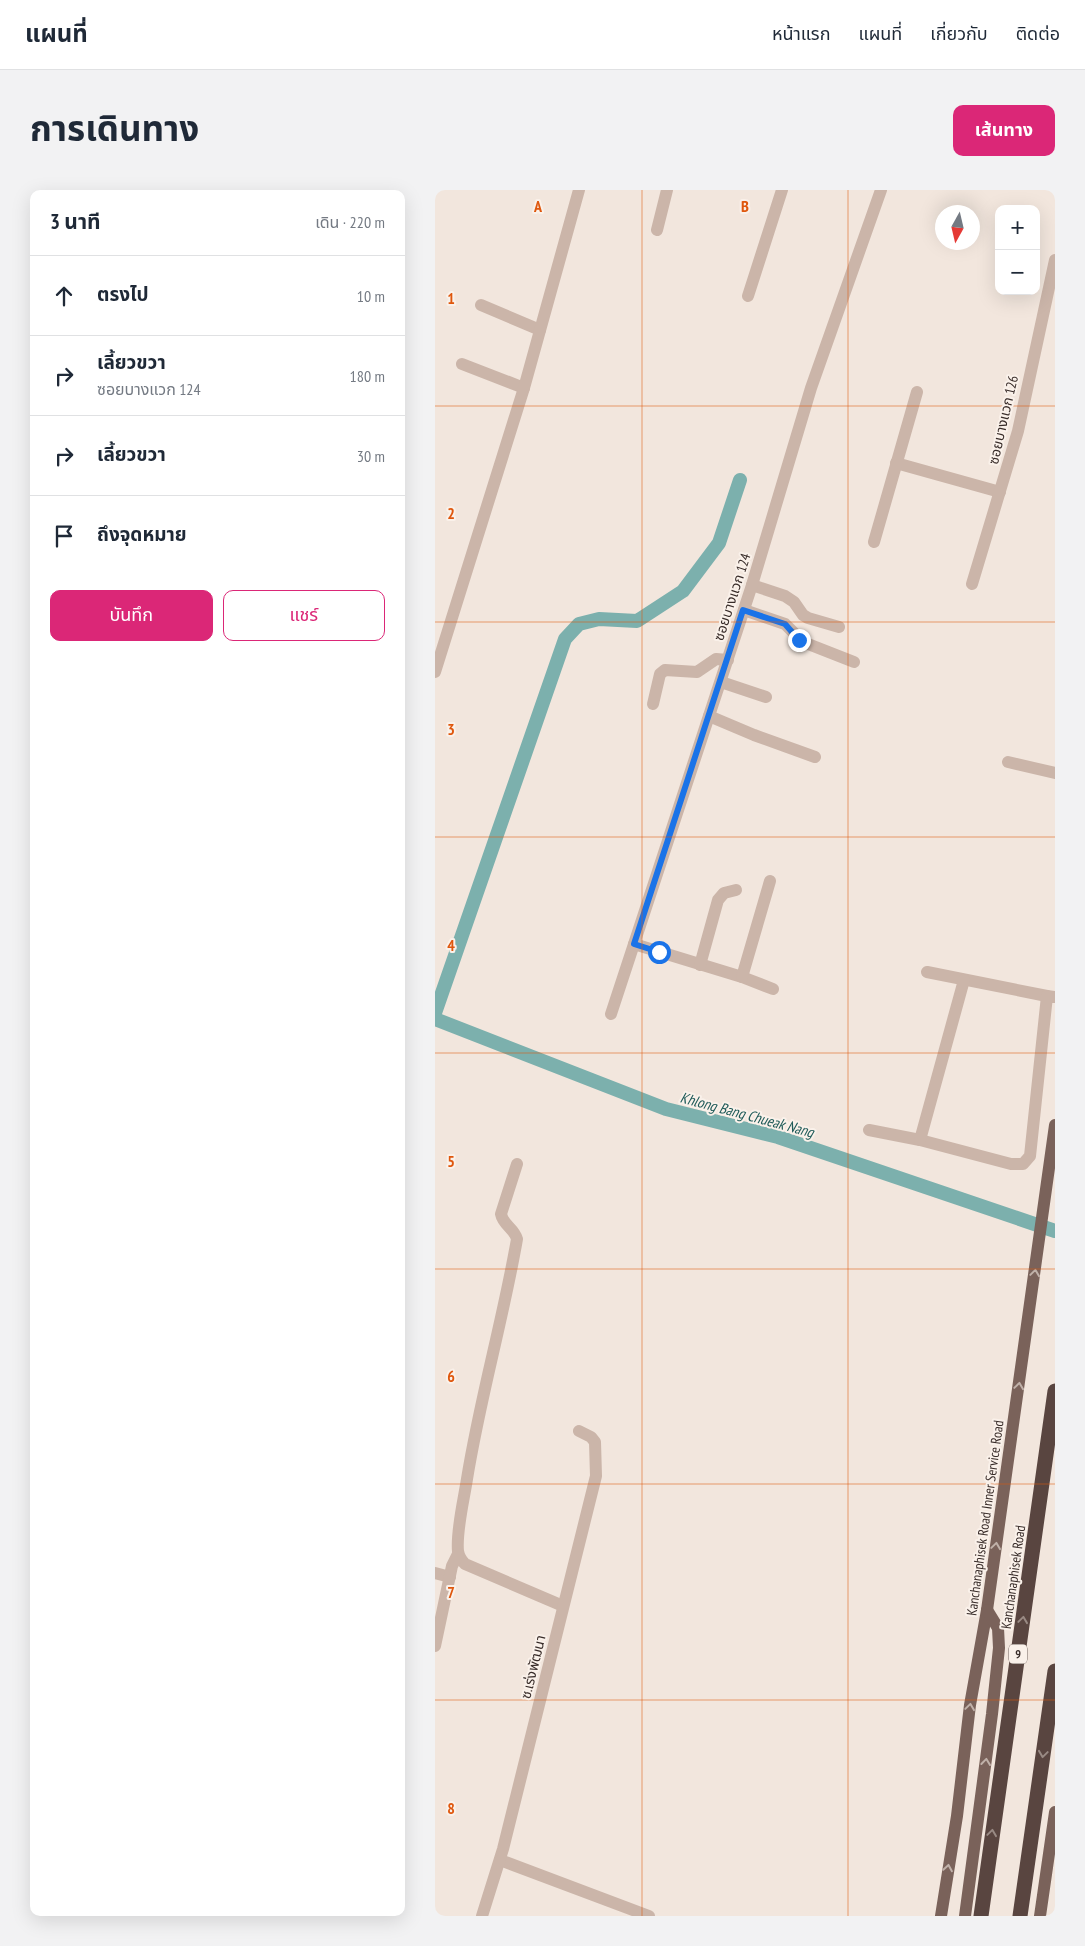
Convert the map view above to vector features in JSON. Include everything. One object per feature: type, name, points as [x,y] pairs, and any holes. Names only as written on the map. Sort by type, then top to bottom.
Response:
[{"type":"highway","name":"Kanchanaphisek Road","points":[[981,1916],[1055,1391]]},
{"type":"highway","points":[[1020,1916],[1055,1671]]},
{"type":"main road","name":"Kanchanaphisek Road Inner Service Road","points":[[941,1916],[957,1816],[970,1705],[987,1610],[1055,1125]]},
{"type":"main road","points":[[965,1916],[999,1648],[998,1628],[987,1610]]},
{"type":"main road","points":[[1040,1916],[1055,1812]]},
{"type":"street","points":[[435,672],[524,388],[578,190]]},
{"type":"street","points":[[657,230],[667,190]]},
{"type":"street","points":[[748,296],[782,190]]},
{"type":"street","name":"ซอยบางแวก 124","points":[[611,1014],[752,585],[811,388],[881,190]]},
{"type":"street","name":"ซอยบางแวก 126","points":[[972,584],[1018,431],[1055,260]]},
{"type":"street","points":[[481,305],[540,330]]},
{"type":"street","points":[[462,364],[524,388]]},
{"type":"street","points":[[874,542],[917,392]]},
{"type":"street","points":[[896,464],[1000,492]]},
{"type":"street","points":[[752,585],[785,596],[794,602],[803,615],[808,618],[839,627]]},
{"type":"street","points":[[743,610],[785,624],[803,642],[854,662]]},
{"type":"street","points":[[653,704],[661,674],[665,670],[697,672],[716,658],[728,660]]},
{"type":"street","points":[[721,682],[766,697]]},
{"type":"street","points":[[709,716],[754,735],[815,756]]},
{"type":"street","points":[[1009,762],[1055,773]]},
{"type":"street","points":[[742,977],[770,881]]},
{"type":"street","points":[[700,966],[718,900],[724,893],[736,890]]},
{"type":"street","points":[[634,944],[700,966],[742,977],[773,989]]},
{"type":"street","points":[[869,1130],[920,1140],[1011,1164],[1023,1164],[1030,1156],[1051,997],[927,972]]},
{"type":"street","points":[[920,1140],[964,980]]},
{"type":"street","points":[[436,1637],[450,1577],[458,1554],[461,1517],[476,1423],[508,1292],[517,1239],[515,1231],[502,1219],[501,1214],[517,1164]]},
{"type":"street","name":"ซ.เร่งพัฒนา","points":[[483,1916],[500,1860],[597,1468],[595,1442],[591,1437],[579,1431]]},
{"type":"street","points":[[458,1554],[461,1561],[465,1564],[563,1606]]},
{"type":"street","points":[[435,1573],[450,1577]]},
{"type":"street","points":[[500,1860],[649,1916]]},
{"type":"waterway","points":[[435,1013],[565,639],[579,624],[599,619],[637,621],[683,591],[719,543],[740,480]]},
{"type":"waterway","name":"Khlong Bang Chueak Nang","points":[[435,1019],[666,1109],[778,1137],[1055,1231]]},
{"type":"route","points":[[659,952],[634,944],[743,610],[785,624],[799,640]]}]
